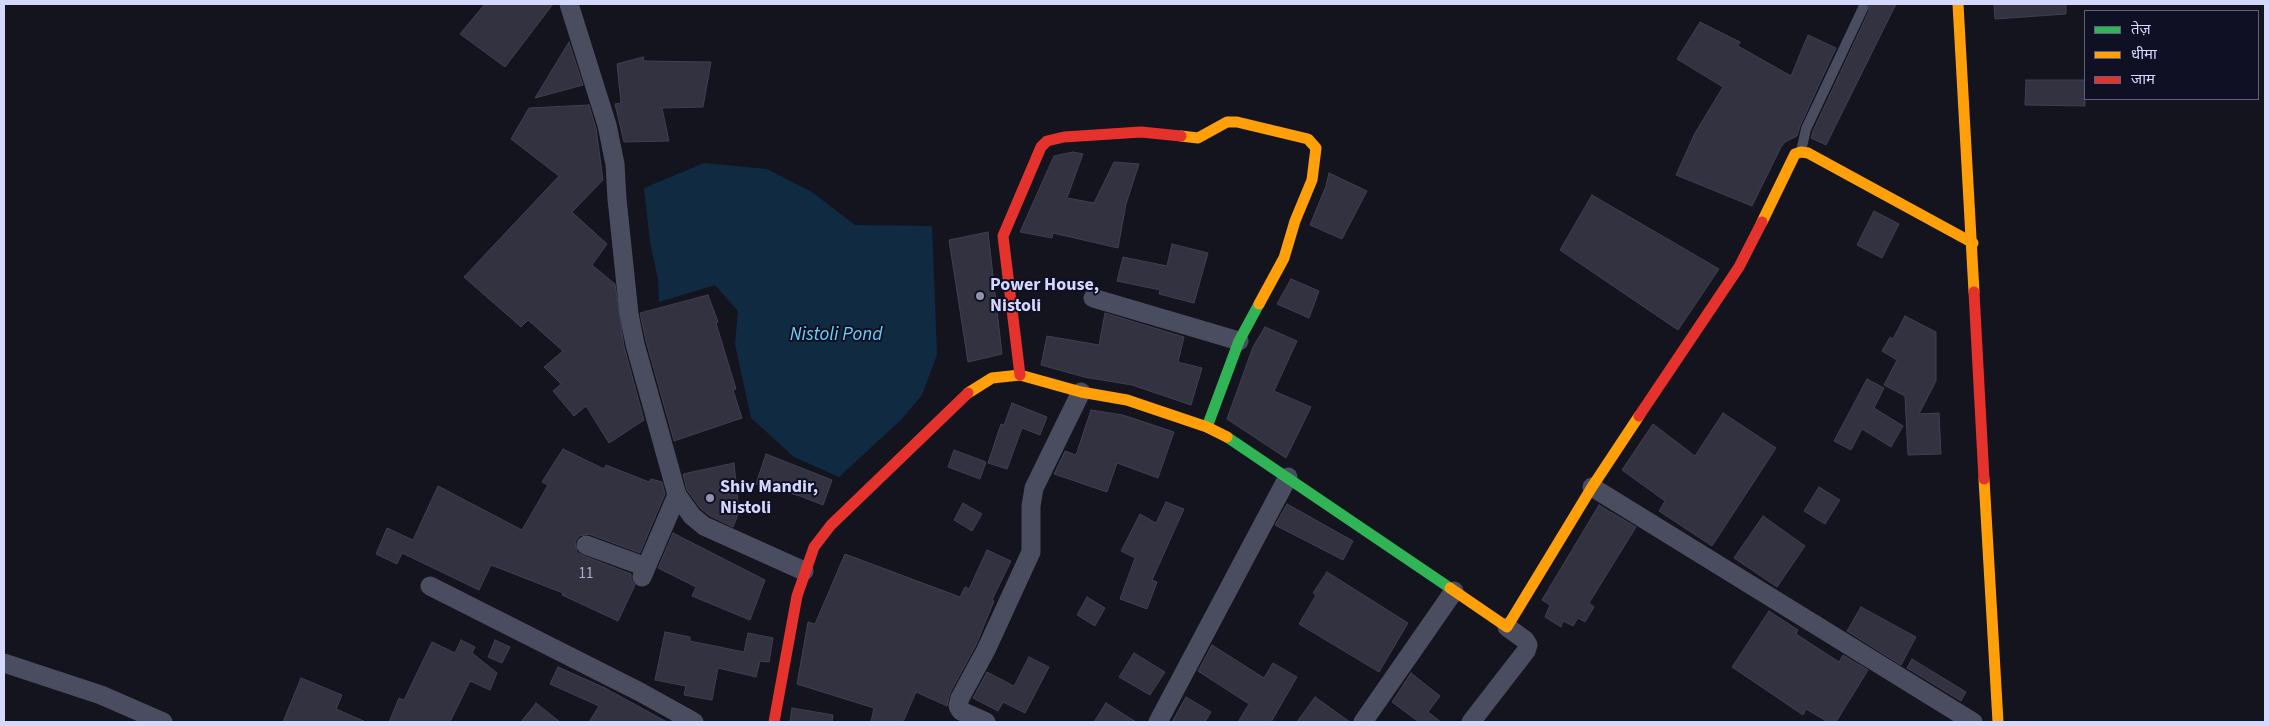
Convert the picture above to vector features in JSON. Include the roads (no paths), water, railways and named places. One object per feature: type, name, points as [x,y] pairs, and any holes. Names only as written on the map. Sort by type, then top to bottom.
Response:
[{"type":"street","points":[[569,4],[607,125],[615,164],[629,314],[635,344],[677,495],[692,516],[704,526],[804,572]]},
{"type":"street","points":[[1958,4],[2000,722]]},
{"type":"street","points":[[1020,375],[1003,236],[1041,147],[1053,138],[1141,132],[1198,138],[1227,122],[1237,122],[1308,139],[1316,148],[1312,180],[1295,221],[1286,252],[1239,341],[1207,427]]},
{"type":"street","points":[[1507,627],[1592,487],[1739,267],[1795,154],[1801,152],[1808,153],[1973,243]]},
{"type":"street","points":[[1093,298],[1239,341]]},
{"type":"street","points":[[774,722],[798,596],[804,572],[814,547],[831,525],[967,394],[978,385],[992,378],[1020,375],[1081,392],[1127,400],[1207,427],[1226,436],[1525,640],[1528,645],[1526,651],[1471,722]]},
{"type":"street","points":[[986,722],[961,711],[958,706],[960,698],[986,650],[1031,552],[1030,506],[1034,488],[1081,392]]},
{"type":"street","points":[[1158,722],[1288,477]]},
{"type":"street","points":[[1592,487],[1973,722]]},
{"type":"street","points":[[586,545],[644,572],[677,495]]},
{"type":"street","points":[[430,586],[640,692],[688,721]]},
{"type":"street","points":[[1364,722],[1454,591]]},
{"type":"street","points":[[4,663],[101,695],[164,722]]},
{"type":"lane","points":[[1801,152],[1806,129],[1863,8]]},
{"type":"water","name":"Nistoli Pond","points":[[704,163],[767,169],[812,192],[855,225],[932,226],[937,355],[922,395],[901,420],[839,477],[794,457],[751,418],[735,344],[738,311],[715,285],[659,302],[658,279],[650,242],[644,188]]},
{"type":"place","name":"Power House, Nistoli","points":[[980,296]]},
{"type":"place","name":"Shiv Mandir, Nistoli","points":[[710,498]]}]
